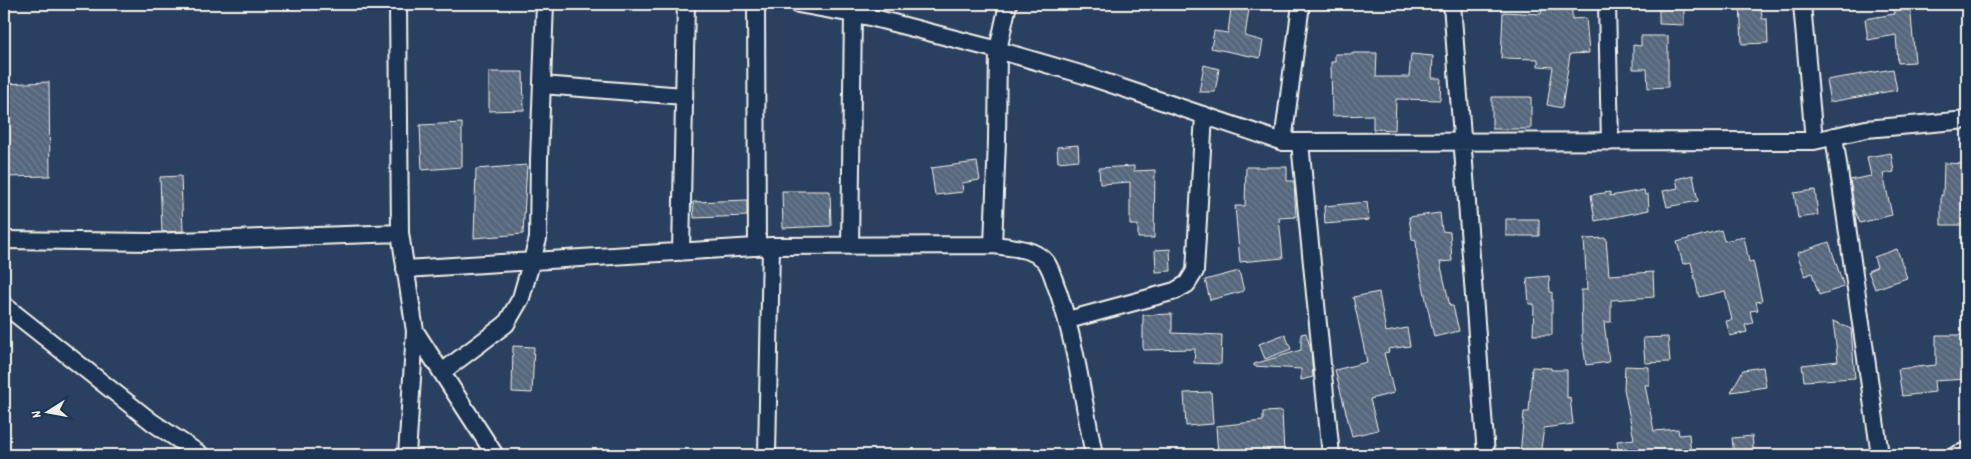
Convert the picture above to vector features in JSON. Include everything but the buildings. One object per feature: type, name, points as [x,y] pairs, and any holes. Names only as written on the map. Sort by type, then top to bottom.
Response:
[{"type":"street","points":[[398,4],[400,234],[415,331],[407,455]]},
{"type":"street","points":[[442,372],[506,324],[521,298],[538,239],[546,4]]},
{"type":"street","points":[[681,252],[686,4]]},
{"type":"street","points":[[756,4],[764,247],[767,455]]},
{"type":"street","points":[[798,4],[853,14],[870,10],[1084,75],[1283,142],[1814,141],[1866,129],[1967,120]]},
{"type":"street","points":[[992,245],[997,140],[998,50],[1008,4]]},
{"type":"street","points":[[1283,142],[1301,4]]},
{"type":"street","points":[[1452,4],[1455,59],[1464,141],[1486,455]]},
{"type":"street","points":[[1607,4],[1610,142]]},
{"type":"street","points":[[1802,4],[1814,141]]},
{"type":"street","points":[[850,246],[853,14]]},
{"type":"street","points":[[542,85],[684,96]]},
{"type":"street","points":[[1068,320],[1175,291],[1188,284],[1195,271],[1204,115]]},
{"type":"street","points":[[1834,136],[1880,455]]},
{"type":"street","points":[[1300,143],[1331,455]]},
{"type":"street","points":[[4,240],[151,242],[400,234]]},
{"type":"street","points":[[405,269],[764,247],[992,245],[1017,248],[1038,256],[1046,262],[1068,320],[1094,455]]},
{"type":"street","points":[[4,305],[152,422],[201,455]]},
{"type":"street","points":[[415,331],[495,455]]},
{"type":"street","points":[[1956,455],[1967,451]]}]
